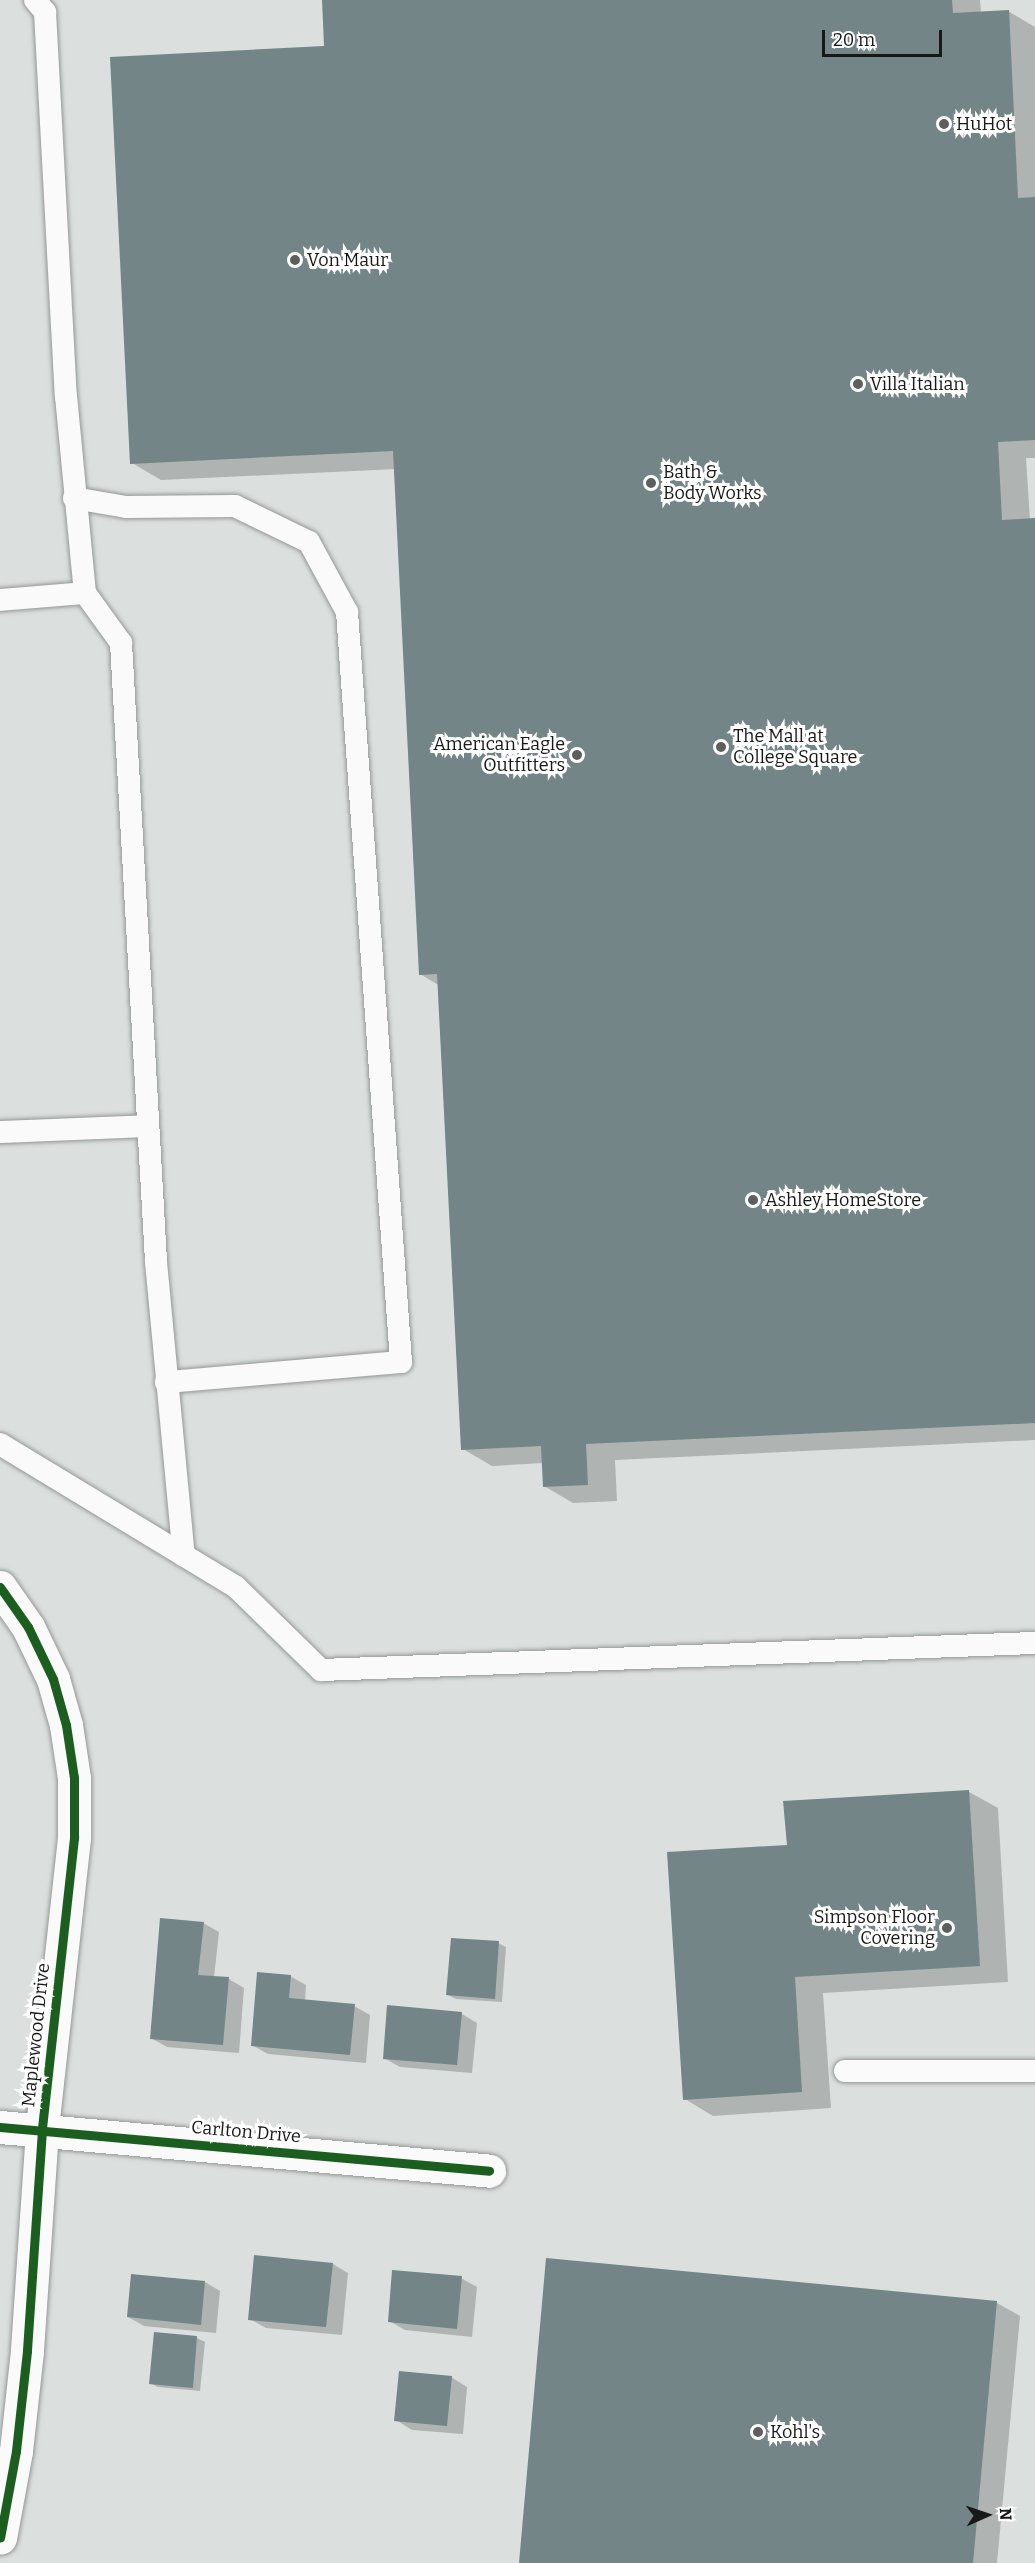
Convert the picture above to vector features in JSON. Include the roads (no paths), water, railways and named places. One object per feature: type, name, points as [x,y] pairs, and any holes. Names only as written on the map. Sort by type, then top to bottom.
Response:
[{"type":"street","name":"Maplewood Drive","points":[[0,1587],[28,1627],[53,1678],[66,1725],[74,1778],[74,1838],[42,2130],[27,2351],[16,2451],[0,2538]]},
{"type":"street","name":"Carlton Drive","points":[[0,2127],[489,2171]]},
{"type":"lane","points":[[45,4],[74,498],[85,593],[121,643],[148,1126],[166,1382],[184,1556]]},
{"type":"lane","points":[[74,498],[126,507],[235,506],[309,542],[347,612],[401,1362],[166,1382]]},
{"type":"lane","points":[[0,600],[85,593]]},
{"type":"lane","points":[[0,1132],[148,1126]]},
{"type":"lane","points":[[0,1444],[236,1587],[321,1670],[1035,1643]]},
{"type":"lane","points":[[845,2071],[1035,2071]]},
{"type":"place","name":"HuHot","points":[[944,124]]},
{"type":"place","name":"Von Maur","points":[[295,260]]},
{"type":"place","name":"Villa Italian","points":[[858,384]]},
{"type":"place","name":"Bath & Body Works","points":[[651,483]]},
{"type":"place","name":"The Mall at College Square","points":[[721,747]]},
{"type":"place","name":"American Eagle Outfitters","points":[[577,755]]},
{"type":"place","name":"Ashley HomeStore","points":[[753,1200]]},
{"type":"place","name":"Simpson Floor Covering","points":[[947,1928]]},
{"type":"place","name":"Kohl's","points":[[758,2432]]}]
